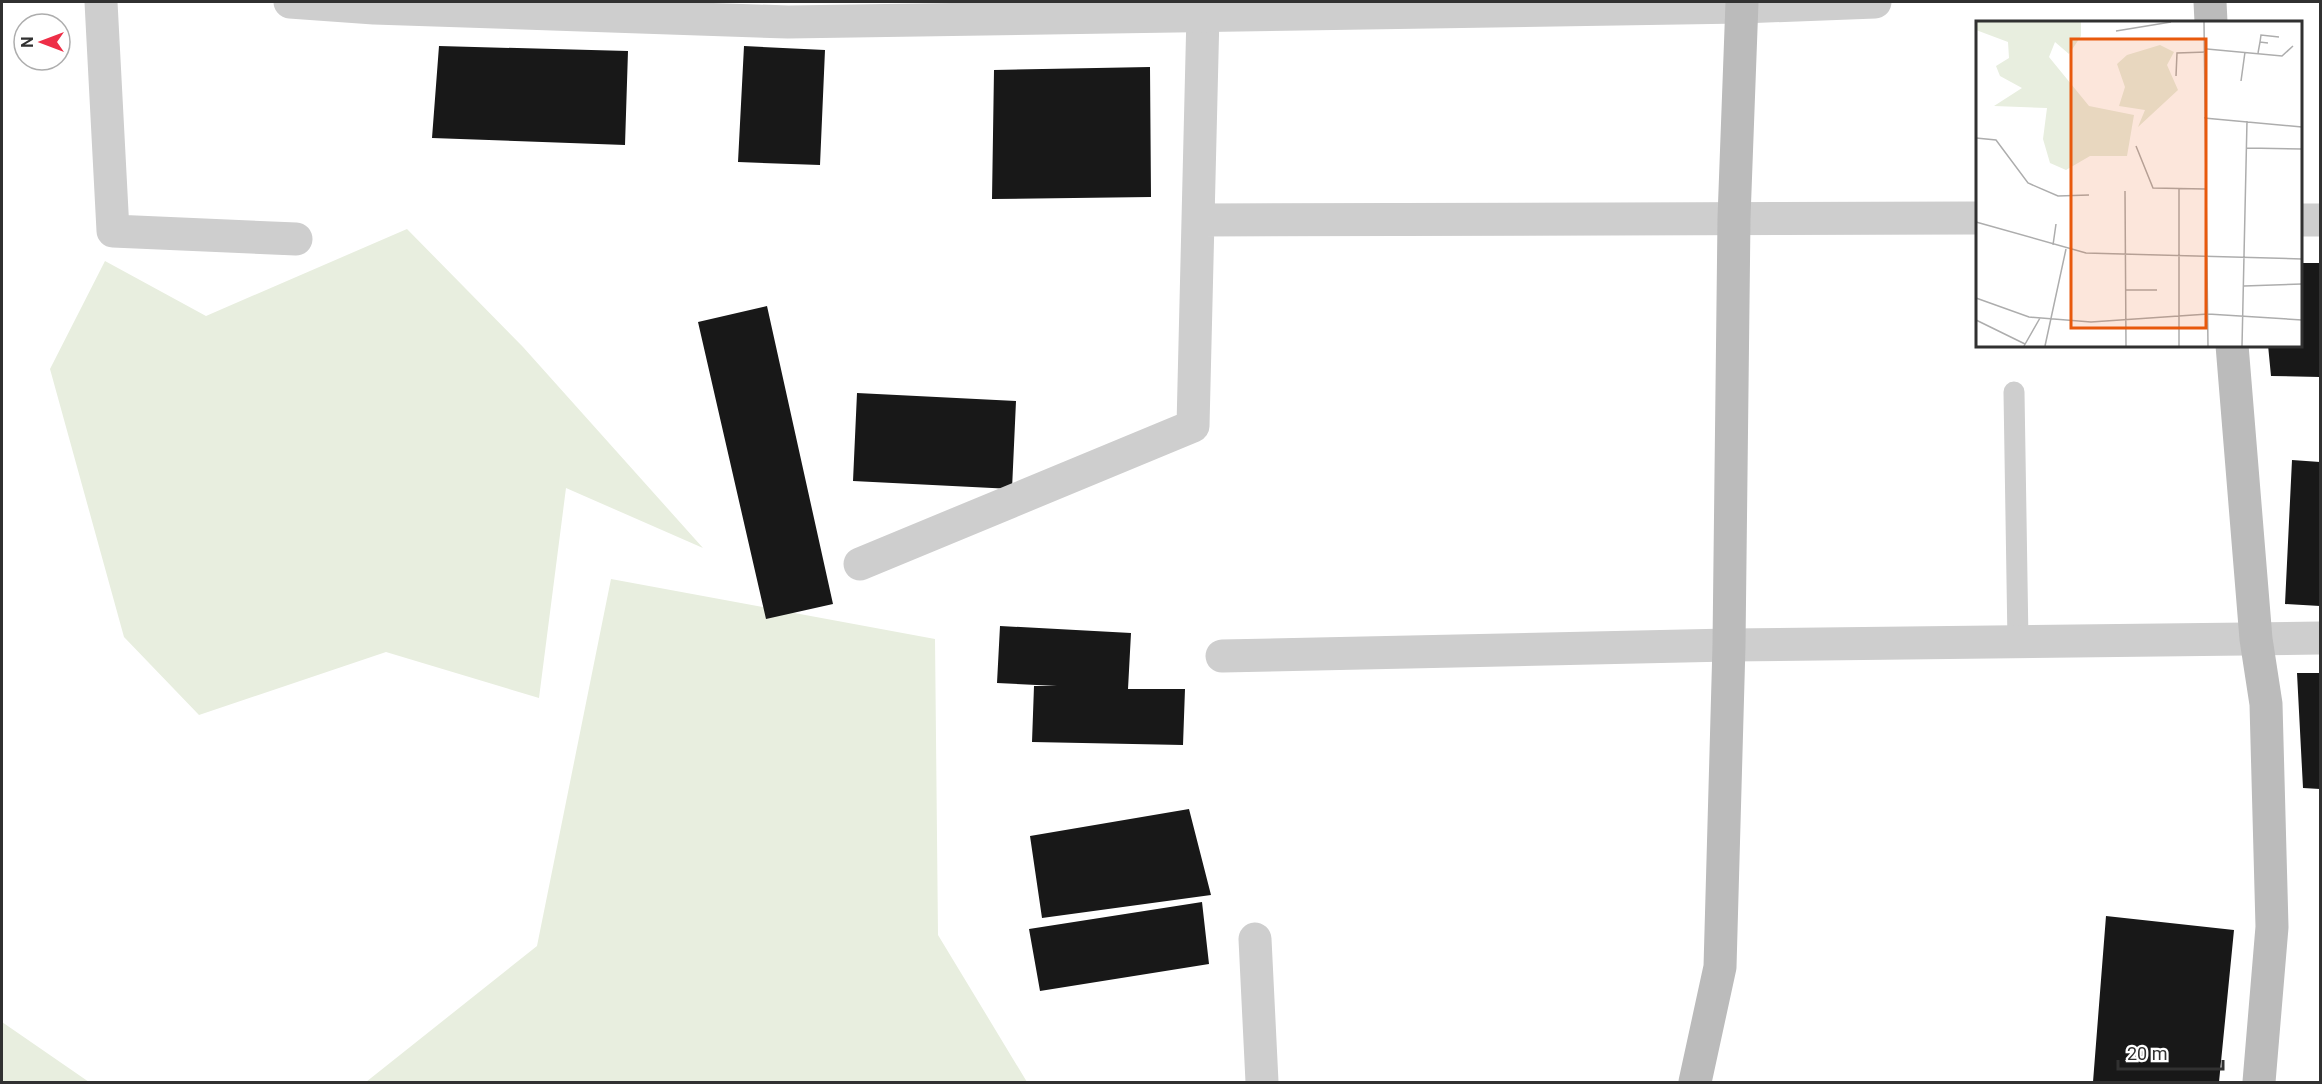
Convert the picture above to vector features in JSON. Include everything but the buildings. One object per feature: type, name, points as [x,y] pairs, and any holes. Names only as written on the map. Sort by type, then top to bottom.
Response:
[{"type":"main road","points":[[2210,2],[2211,21]]},
{"type":"main road","points":[[1695,1083],[1720,967],[1729,645],[1734,218],[1742,4]]},
{"type":"main road","points":[[2232,346],[2256,639],[2266,704],[2272,927],[2259,1083]]},
{"type":"street","points":[[100,2],[113,231],[296,239]]},
{"type":"street","points":[[290,2],[374,8],[632,9],[788,22],[1875,2]]},
{"type":"street","points":[[860,564],[1193,426],[1203,14]]},
{"type":"street","points":[[1198,220],[1976,218]]},
{"type":"street","points":[[2301,219],[2320,220]]},
{"type":"street","points":[[1222,656],[1729,645],[2320,638]]},
{"type":"street","points":[[1255,939],[1262,1083]]},
{"type":"lane","points":[[2014,392],[2018,642]]},
{"type":"green space","points":[[407,229],[523,347],[703,548],[566,488],[539,698],[386,652],[199,715],[124,637],[50,369],[105,261],[206,316]]},
{"type":"green space","points":[[611,579],[935,639],[938,935],[1027,1082],[366,1082],[537,946]]},
{"type":"green space","points":[[2,1022],[89,1082],[2,1082]]}]
